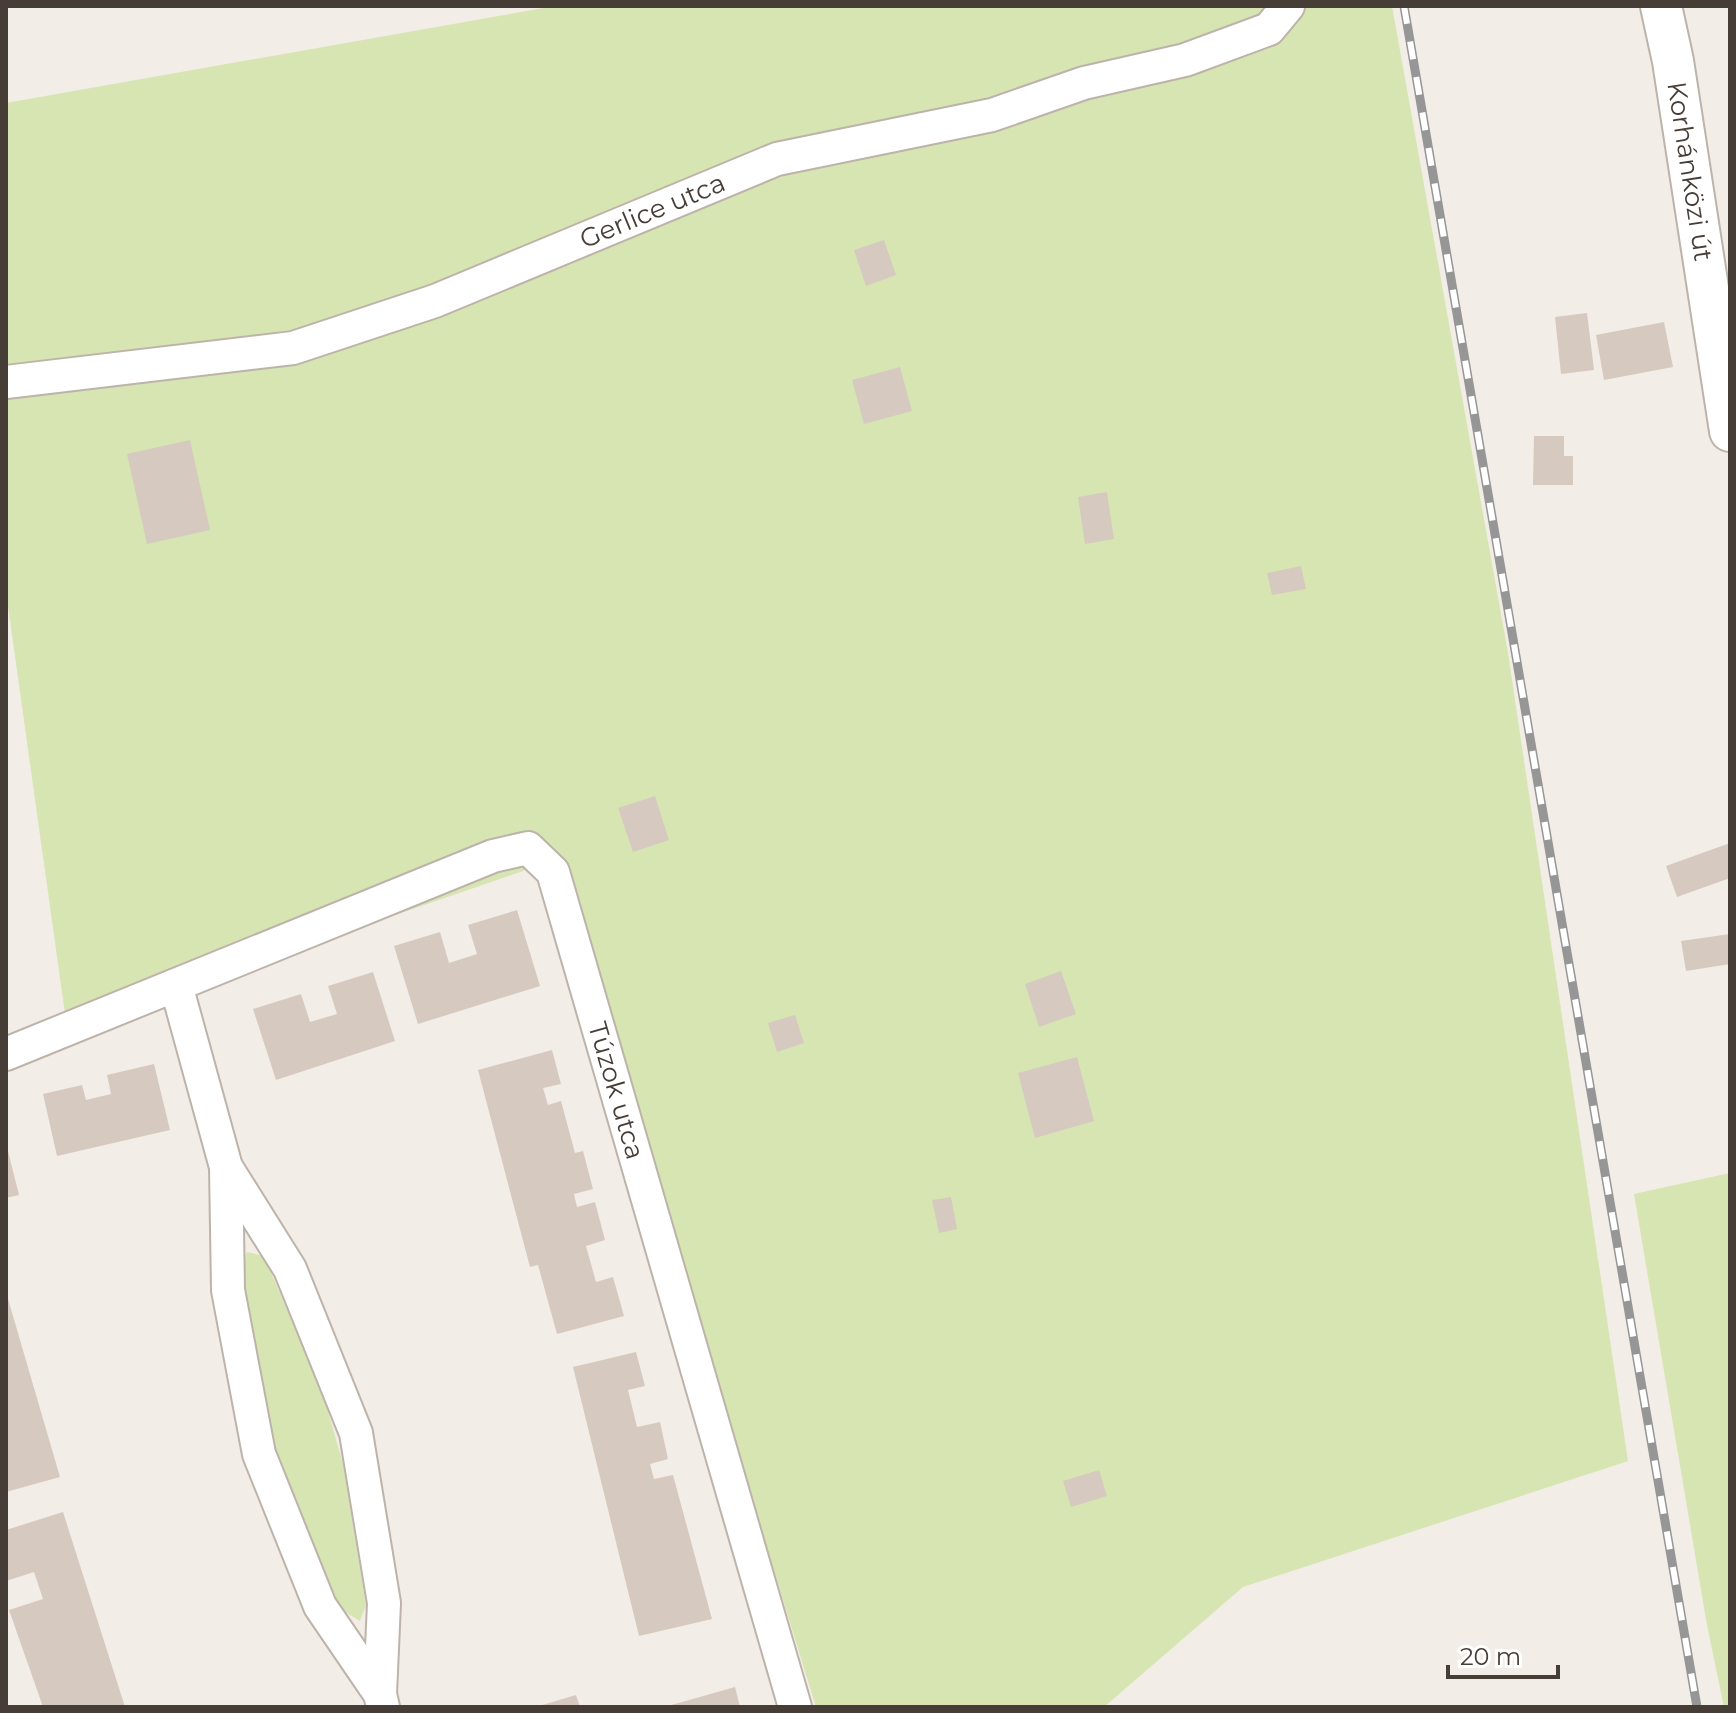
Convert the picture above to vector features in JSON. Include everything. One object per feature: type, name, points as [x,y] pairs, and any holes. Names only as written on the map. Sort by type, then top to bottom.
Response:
[{"type":"street","name":"Gerlice utca","points":[[6,382],[293,348],[435,301],[777,159],[992,115],[1084,83],[1185,60],[1269,29],[1288,6]]},
{"type":"street","name":"Korhánközi út","points":[[1661,6],[1673,61],[1730,431]]},
{"type":"street","name":"Túzok utca","points":[[6,1054],[493,856],[528,848],[553,872],[795,1707]]},
{"type":"street","points":[[176,985],[226,1167],[228,1290],[259,1454],[320,1606],[381,1700]]},
{"type":"street","points":[[226,1167],[290,1269],[356,1433],[384,1603],[381,1700]]},
{"type":"green space","points":[[555,6],[1392,6],[1508,653],[1628,1461],[1243,1587],[1104,1707],[816,1707],[555,860],[67,1028],[6,592],[6,103]]},
{"type":"green space","points":[[1730,1173],[1730,1707],[1724,1707],[1707,1625],[1634,1194]]},
{"type":"green space","points":[[247,1252],[264,1256],[323,1394],[343,1464],[366,1605],[360,1621],[337,1607],[285,1487],[265,1409],[241,1270]]},
{"type":"building","points":[[884,240],[896,275],[866,286],[854,250]]},
{"type":"building","points":[[1587,313],[1594,370],[1561,374],[1555,317]]},
{"type":"building","points":[[1664,322],[1673,367],[1604,380],[1596,335]]},
{"type":"building","points":[[900,367],[912,411],[864,424],[852,380]]},
{"type":"building","points":[[1534,436],[1564,436],[1564,456],[1573,456],[1573,485],[1533,485]]},
{"type":"building","points":[[190,440],[210,530],[147,544],[127,454]]},
{"type":"building","points":[[1107,492],[1114,539],[1085,544],[1078,497]]},
{"type":"building","points":[[1301,566],[1306,589],[1272,595],[1267,573]]},
{"type":"building","points":[[655,796],[669,840],[633,852],[618,808]]},
{"type":"building","points":[[1730,843],[1730,878],[1677,897],[1666,866]]},
{"type":"building","points":[[517,910],[540,986],[418,1024],[394,946],[440,932],[449,963],[477,954],[468,925]]},
{"type":"building","points":[[1730,934],[1730,964],[1686,971],[1681,941]]},
{"type":"building","points":[[1061,971],[1076,1014],[1039,1027],[1025,984]]},
{"type":"building","points":[[373,972],[395,1041],[276,1080],[253,1009],[301,994],[310,1022],[337,1014],[328,986]]},
{"type":"building","points":[[795,1015],[804,1043],[777,1052],[768,1023]]},
{"type":"building","points":[[552,1050],[561,1084],[543,1088],[548,1105],[561,1101],[575,1153],[583,1151],[593,1189],[574,1194],[577,1207],[595,1202],[605,1240],[586,1246],[596,1282],[613,1277],[624,1316],[557,1334],[538,1265],[530,1267],[478,1070]]},
{"type":"building","points":[[1077,1057],[1094,1121],[1035,1138],[1018,1073]]},
{"type":"building","points":[[154,1064],[170,1130],[57,1156],[43,1094],[82,1085],[86,1100],[111,1094],[107,1075]]},
{"type":"building","points":[[6,1143],[19,1195],[6,1198]]},
{"type":"building","points":[[951,1197],[957,1229],[939,1233],[932,1200]]},
{"type":"building","points":[[6,1292],[60,1477],[6,1492]]},
{"type":"building","points":[[636,1352],[645,1386],[628,1390],[637,1427],[660,1422],[668,1459],[650,1464],[654,1479],[673,1475],[712,1619],[639,1636],[573,1367]]},
{"type":"building","points":[[1099,1470],[1107,1496],[1071,1507],[1063,1481]]},
{"type":"building","points":[[63,1512],[125,1707],[43,1707],[9,1610],[43,1599],[34,1572],[6,1581],[6,1530]]},
{"type":"building","points":[[735,1687],[740,1707],[668,1707],[668,1706]]},
{"type":"building","points":[[576,1695],[580,1707],[539,1707],[539,1706]]},
{"type":"railway","points":[[1404,6],[1697,1707]]}]
